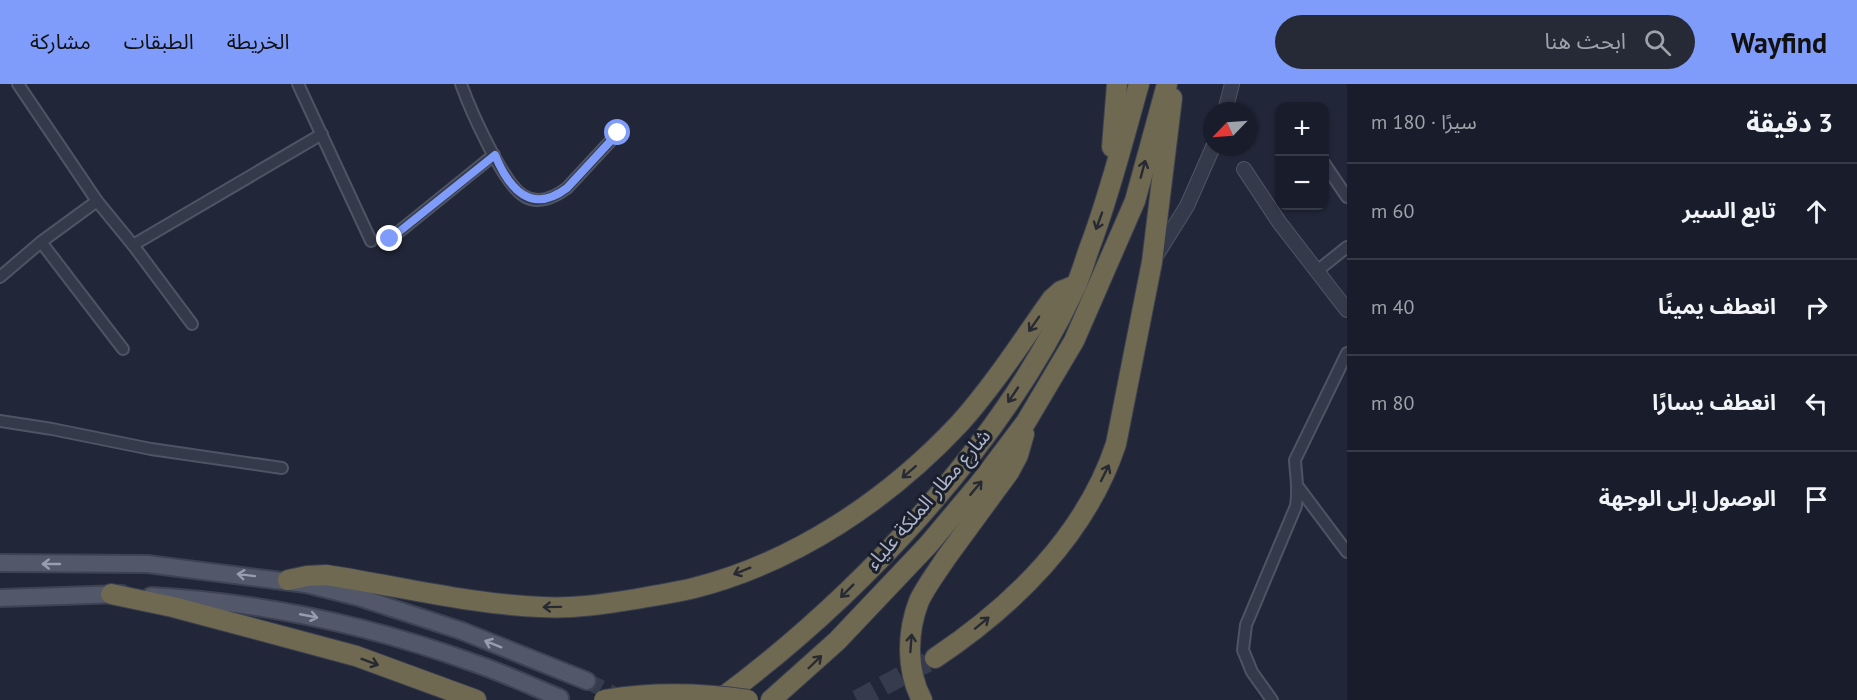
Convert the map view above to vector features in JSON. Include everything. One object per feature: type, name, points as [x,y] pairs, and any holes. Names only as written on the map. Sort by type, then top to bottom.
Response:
[{"type":"highway","points":[[1108,195],[1117,84]]},
{"type":"highway","name":"شارع مطار الملكة علياء","points":[[719,700],[790,645],[819,619],[916,519],[976,449],[1038,357],[1076,285],[1108,195],[1139,84]]},
{"type":"highway","name":"شارع مطار الملكة علياء","points":[[771,700],[837,641],[928,545],[992,469],[1026,422],[1074,342],[1135,201],[1167,84]]},
{"type":"highway","points":[[935,658],[1004,606],[1063,543],[1095,493],[1108,467],[1116,444],[1152,262],[1173,84]]},
{"type":"highway","points":[[288,580],[326,575],[460,598],[543,608],[576,607],[620,601],[694,588],[725,578],[777,557],[835,526],[875,500],[910,471],[961,421],[1052,299],[1061,291],[1076,285]]},
{"type":"highway","points":[[922,700],[913,675],[910,651],[914,617],[920,599],[935,574],[1009,472],[1021,446],[1026,422]]},
{"type":"highway","points":[[111,594],[173,607],[357,657],[476,700]]},
{"type":"highway","points":[[604,700],[642,695],[700,695],[748,700]]},
{"type":"main road","points":[[0,563],[147,564],[288,580],[358,597],[462,631],[587,681]]},
{"type":"main road","points":[[0,598],[111,594],[193,598],[306,615],[472,662],[560,698]]},
{"type":"street","points":[[18,84],[97,201],[192,324]]},
{"type":"street","points":[[298,84],[371,241]]},
{"type":"street","points":[[461,84],[505,175],[525,197],[542,200],[559,194],[618,133]]},
{"type":"street","points":[[1227,102],[1232,84]]},
{"type":"street","points":[[133,245],[322,134]]},
{"type":"street","points":[[390,239],[495,155]]},
{"type":"street","points":[[1152,262],[1187,206],[1209,156]]},
{"type":"street","points":[[1244,170],[1279,222],[1347,310]]},
{"type":"street","points":[[1329,170],[1347,197]]},
{"type":"street","points":[[0,277],[41,242],[97,201]]},
{"type":"street","points":[[41,242],[123,350]]},
{"type":"street","points":[[1317,271],[1347,247]]},
{"type":"street","points":[[1272,700],[1252,672],[1243,650],[1246,625],[1296,506],[1299,488],[1295,460],[1347,353]]},
{"type":"street","points":[[0,421],[282,468]]},
{"type":"street","points":[[1299,488],[1347,552]]},
{"type":"tunnel","points":[[857,700],[935,658]]},
{"type":"tunnel","points":[[587,681],[625,700]]},
{"type":"route","points":[[390,239],[495,155],[499,166],[519,192],[525,197],[542,200],[551,198],[567,188],[618,133]]}]
